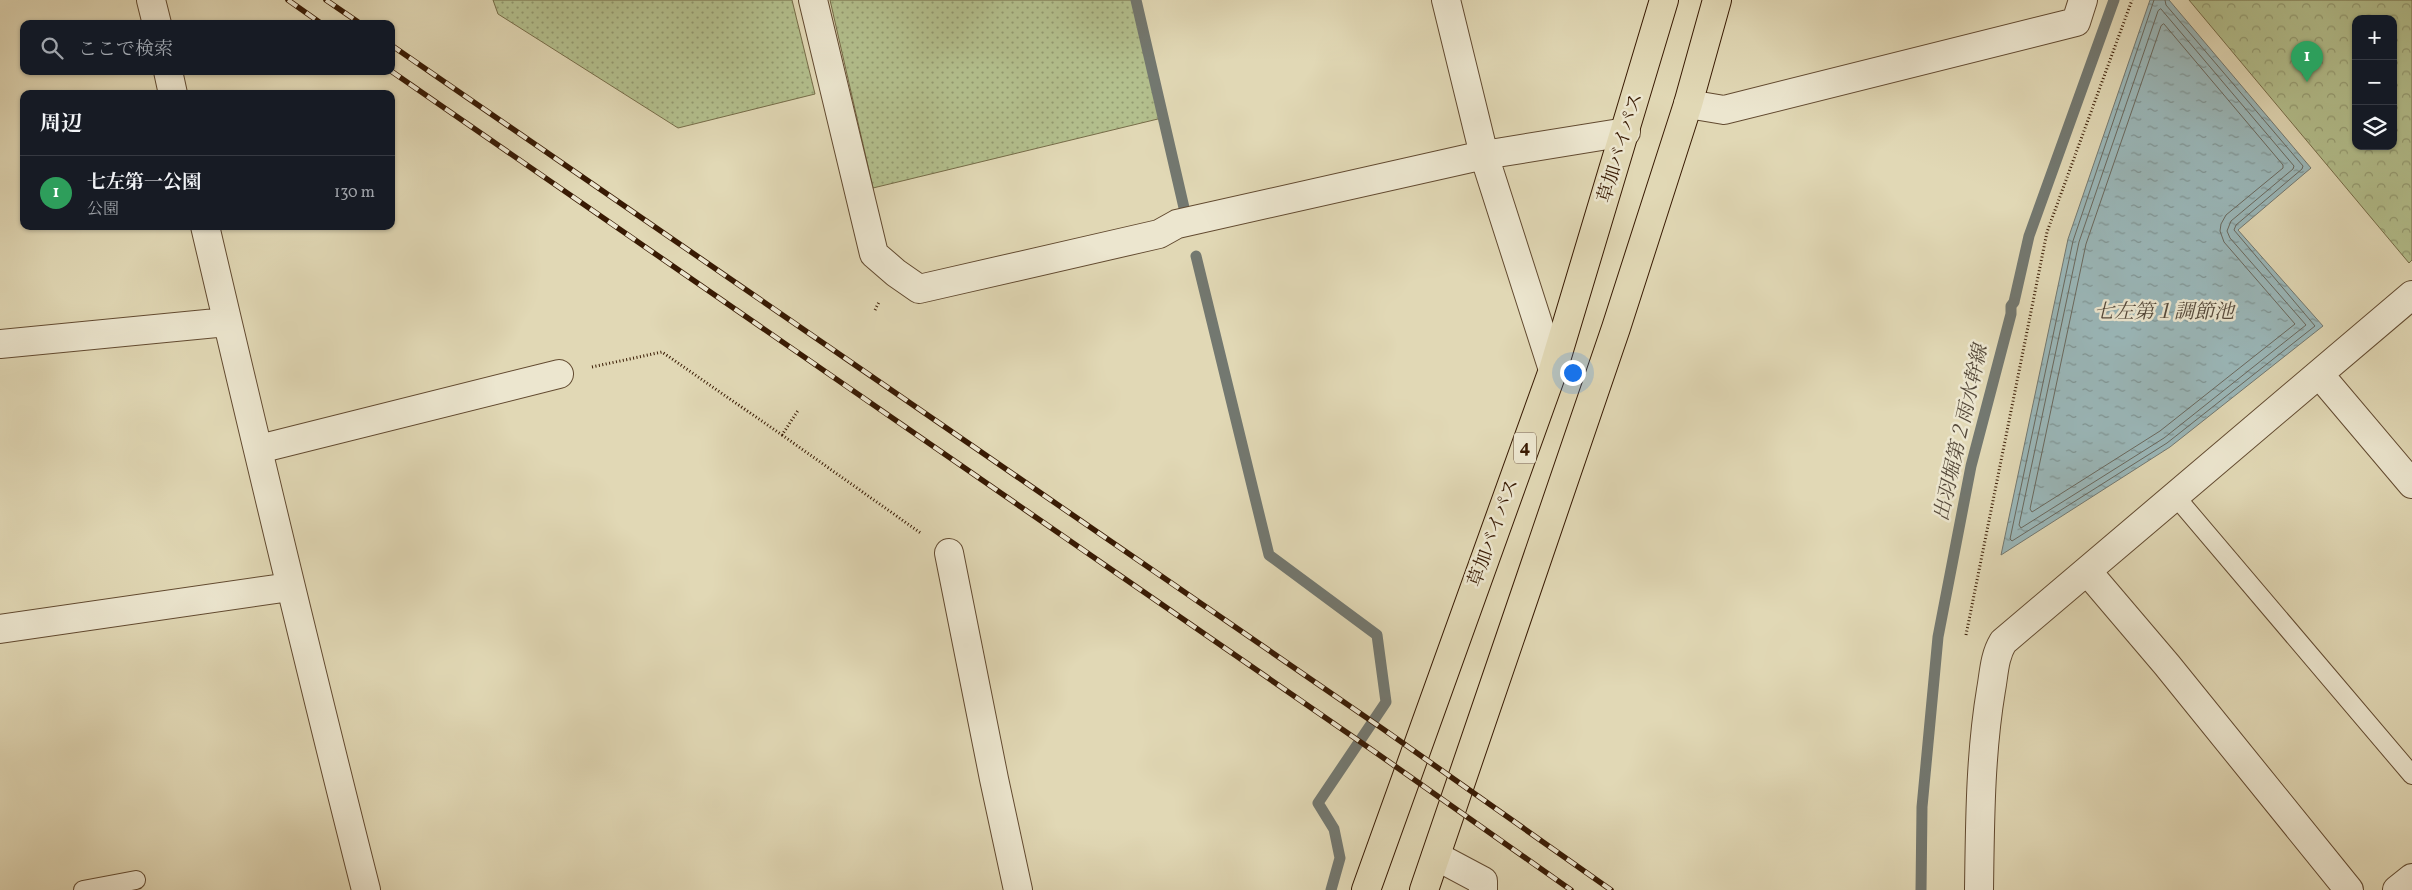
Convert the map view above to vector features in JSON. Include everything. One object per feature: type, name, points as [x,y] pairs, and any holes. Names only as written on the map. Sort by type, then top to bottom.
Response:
[{"type":"highway","name":"草加バイパス","points":[[1366,890],[1553,370],[1626,132],[1664,0]]},
{"type":"highway","points":[[1424,890],[1616,328],[1688,104],[1717,0]]},
{"type":"street","points":[[151,0],[156,20]]},
{"type":"street","points":[[813,0],[874,254],[896,273],[920,288],[1159,234],[1177,224],[1484,155],[1626,132]]},
{"type":"street","points":[[1446,0],[1484,155],[1553,370]]},
{"type":"street","points":[[1688,104],[1724,110],[2076,22],[2083,0]]},
{"type":"street","points":[[169,75],[172,90]]},
{"type":"street","points":[[206,230],[290,587],[366,890]]},
{"type":"street","points":[[1979,890],[1980,799],[1988,709],[1997,652],[2003,642],[2412,295]]},
{"type":"street","points":[[0,344],[227,322]]},
{"type":"street","points":[[259,449],[559,374]]},
{"type":"street","points":[[2319,374],[2412,484]]},
{"type":"street","points":[[949,553],[1018,890]]},
{"type":"street","points":[[2087,571],[2167,664],[2350,890]]},
{"type":"street","points":[[0,629],[290,587]]},
{"type":"street","points":[[1436,856],[1483,881],[1483,890]]},
{"type":"street","points":[[2398,890],[2412,878]]},
{"type":"lane","points":[[2176,497],[2412,775]]},
{"type":"lane","points":[[83,890],[136,880]]},
{"type":"path","points":[[1966,636],[2047,232],[2132,0]]},
{"type":"path","points":[[559,374],[662,352],[949,553]]},
{"type":"path","points":[[782,435],[800,409]]},
{"type":"green space","points":[[493,0],[792,0],[815,94],[678,128],[498,14]]},
{"type":"green space","points":[[830,0],[1133,0],[1162,118],[873,188]]},
{"type":"green space","points":[[2189,0],[2412,0],[2412,260],[2409,263]]},
{"type":"water","name":"七左第１調節池","points":[[2150,0],[2169,0],[2311,168],[2238,230],[2323,326],[2170,447],[2001,555],[2068,239]]},
{"type":"waterway","points":[[1136,0],[1185,212]]},
{"type":"waterway","name":"出羽堀第２雨水幹線","points":[[1921,890],[1922,807],[1938,637],[1971,466],[2011,314],[2011,306],[2014,302],[2029,236],[2114,0]]},
{"type":"waterway","points":[[1196,256],[1269,555],[1377,635],[1386,702],[1318,803],[1334,829],[1340,858],[1331,890]]},
{"type":"railway","points":[[288,0],[316,20]]},
{"type":"railway","points":[[326,0],[355,20]]},
{"type":"railway","points":[[395,48],[1383,729],[1611,890]]},
{"type":"railway","points":[[395,74],[1375,752],[1571,890]]},
{"type":"place","name":"七左第一公園","points":[[2307,82]]}]
